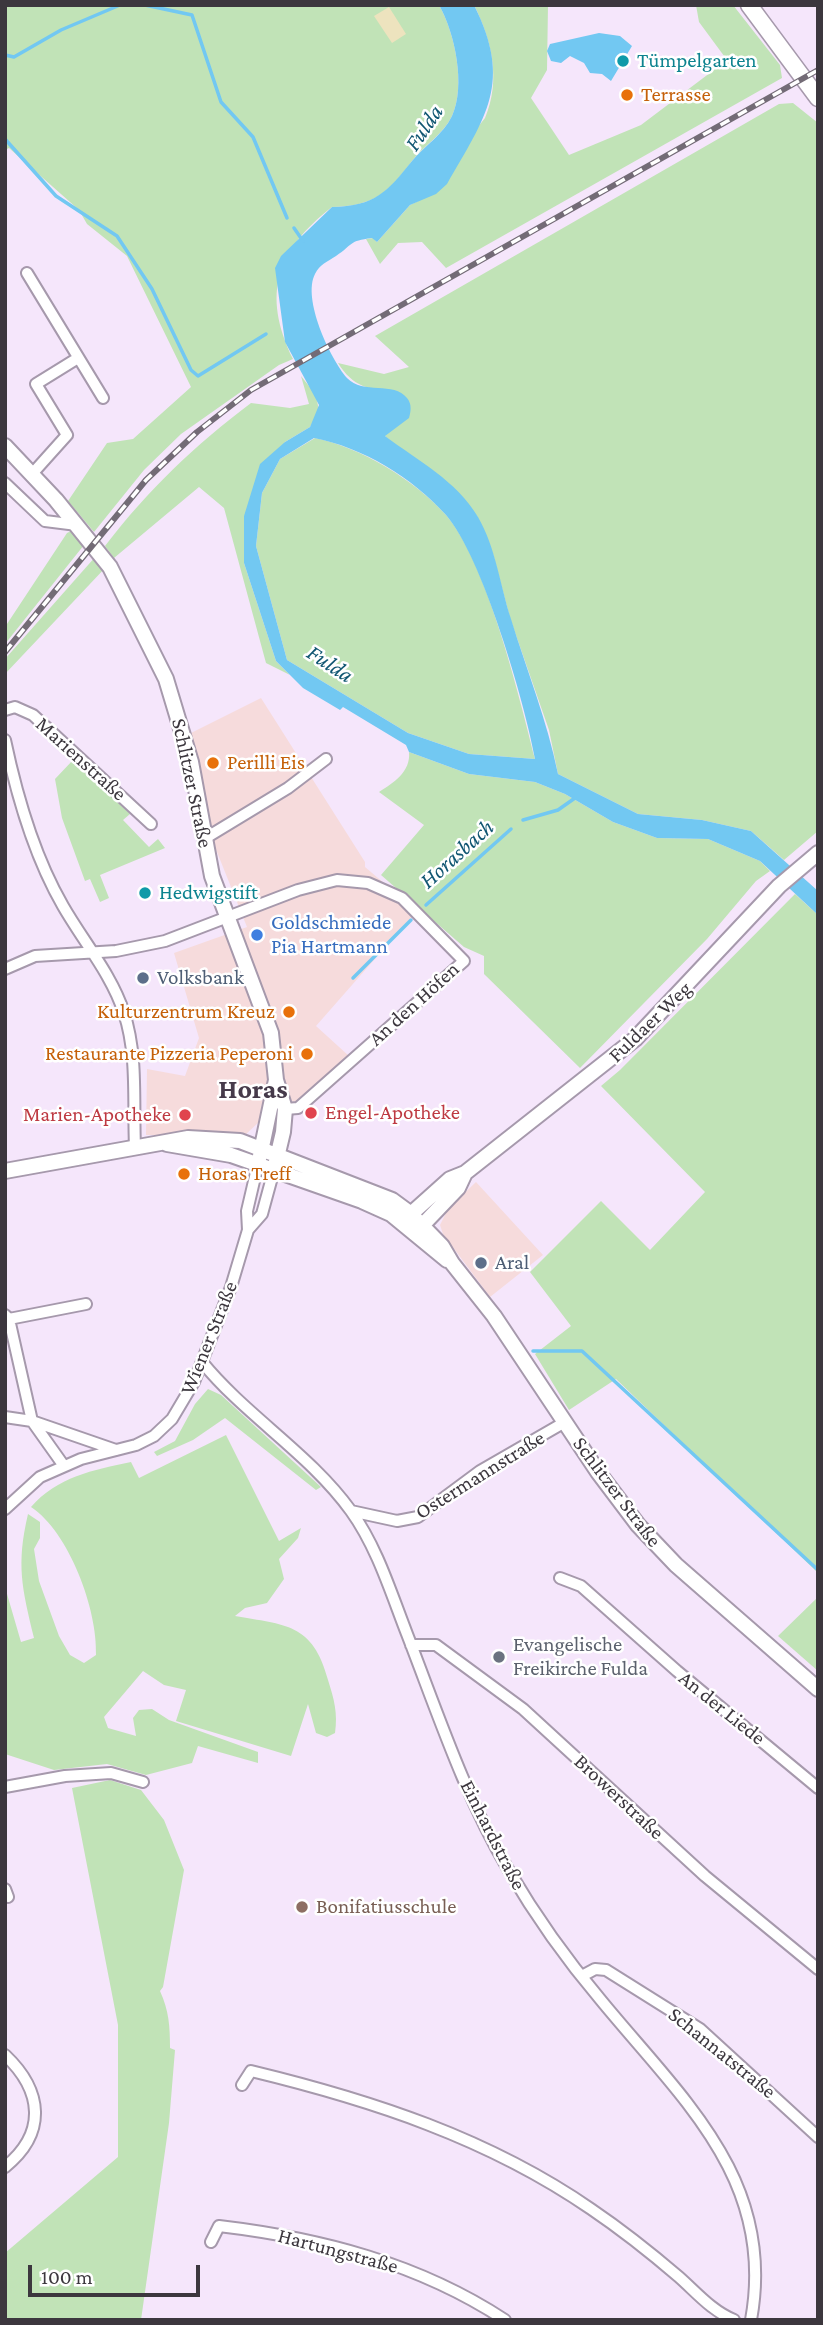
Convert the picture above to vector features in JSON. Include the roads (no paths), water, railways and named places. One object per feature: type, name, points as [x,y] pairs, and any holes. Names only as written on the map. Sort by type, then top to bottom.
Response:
[{"type":"main road","points":[[749,5],[818,98]]},
{"type":"main road","name":"Schlitzer Straße","points":[[5,446],[78,525],[110,567],[166,679],[191,762],[212,876],[267,1017],[276,1080],[285,1108],[274,1170],[406,1218]]},
{"type":"main road","name":"Fuldaer Weg","points":[[406,1218],[450,1179],[465,1173],[635,1039],[758,908],[818,853]]},
{"type":"main road","name":"Schlitzer Straße","points":[[258,1164],[276,1080]]},
{"type":"main road","points":[[5,1171],[135,1147],[206,1138],[240,1142],[261,1149]]},
{"type":"main road","points":[[162,1143],[219,1152],[274,1170]]},
{"type":"main road","name":"Schlitzer Straße","points":[[261,1149],[392,1200],[406,1218],[452,1263],[494,1316],[621,1504],[657,1546],[818,1689]]},
{"type":"main road","name":"Fuldaer Weg","points":[[419,1229],[458,1188],[465,1173]]},
{"type":"street","points":[[27,273],[103,398]]},
{"type":"street","points":[[32,474],[67,435],[36,384],[78,358]]},
{"type":"street","points":[[5,483],[45,521],[78,525]]},
{"type":"street","name":"Marienstraße","points":[[5,710],[15,707],[33,715],[151,824]]},
{"type":"street","points":[[5,740],[13,780],[49,880],[124,1012],[130,1035],[135,1147]]},
{"type":"street","points":[[204,839],[288,788],[326,758]]},
{"type":"street","name":"An den Höfen","points":[[229,918],[311,886],[337,880],[368,883],[402,898],[464,961],[298,1108],[285,1108]]},
{"type":"street","points":[[5,969],[35,956],[90,950],[116,951],[165,941],[229,918]]},
{"type":"street","name":"Wiener Straße","points":[[5,1509],[40,1477],[64,1466],[117,1451],[154,1436],[184,1403],[231,1287],[248,1230],[247,1210],[258,1164]]},
{"type":"street","name":"Wiener Straße","points":[[248,1230],[262,1214],[274,1170]]},
{"type":"street","points":[[64,1466],[33,1421],[7,1317],[86,1304]]},
{"type":"street","name":"Einhardstraße","points":[[202,1362],[223,1386],[318,1474],[351,1511],[383,1573],[459,1769],[495,1845],[545,1928],[693,2108],[727,2161],[744,2204],[752,2238],[755,2272],[751,2320]]},
{"type":"street","points":[[5,1417],[33,1421],[117,1451]]},
{"type":"street","name":"Ostermannstraße","points":[[351,1511],[397,1521],[418,1517],[480,1471],[565,1422]]},
{"type":"street","name":"An der Liede","points":[[560,1578],[581,1586],[677,1671],[818,1788]]},
{"type":"street","name":"Browerstraße","points":[[411,1645],[436,1645],[523,1709],[705,1876],[818,1969]]},
{"type":"street","points":[[5,1787],[65,1776],[111,1773],[143,1782]]},
{"type":"street","name":"Schannatstraße","points":[[582,1976],[595,1969],[611,1973],[700,2029],[818,2137]]},
{"type":"street","points":[[5,2055],[17,2066],[35,2094],[35,2124],[22,2154],[5,2167]]},
{"type":"street","points":[[242,2085],[251,2071],[283,2078],[389,2109],[479,2145],[589,2207],[640,2244],[717,2312],[734,2320]]},
{"type":"street","name":"Hartungstraße","points":[[211,2242],[219,2226],[338,2246],[426,2278],[505,2320]]},
{"type":"water","points":[[439,5],[474,5],[486,32],[492,56],[493,78],[483,118],[447,184],[436,194],[410,205],[377,242],[372,238],[355,242],[317,271],[312,285],[312,298],[326,343],[340,369],[354,383],[394,390],[407,398],[411,408],[409,418],[385,436],[448,482],[478,517],[493,554],[558,774],[638,814],[702,820],[751,831],[818,891],[818,915],[760,861],[708,839],[657,838],[613,822],[565,794],[535,782],[469,774],[409,752],[406,745],[343,707],[340,710],[303,688],[276,661],[244,563],[244,516],[260,464],[285,442],[310,427],[319,405],[285,342],[275,268],[281,256],[332,207],[359,204],[387,189],[448,123],[456,104],[458,75],[454,45]],"holes":[[[314,438],[332,442],[368,457],[402,477],[433,501],[460,535],[474,563],[500,631],[522,703],[535,759],[469,754],[408,733],[287,660],[256,546],[262,493],[280,459]]]},
{"type":"water","points":[[599,33],[620,36],[632,46],[611,81],[602,74],[590,73],[584,63],[570,56],[561,63],[551,61],[547,51],[550,44]]},
{"type":"waterway","points":[[5,55],[14,57],[61,30],[120,5]]},
{"type":"waterway","points":[[145,5],[192,15],[221,102],[253,137],[287,218]]},
{"type":"waterway","points":[[5,139],[56,196],[117,236],[152,289],[191,370],[198,376],[266,334]]},
{"type":"waterway","points":[[294,228],[303,241]]},
{"type":"waterway","name":"Horasbach","points":[[523,820],[558,810],[575,798]]},
{"type":"waterway","name":"Horasbach","points":[[426,905],[511,829]]},
{"type":"waterway","name":"Horasbach","points":[[353,978],[411,920]]},
{"type":"waterway","points":[[533,1351],[582,1351],[818,1570]]},
{"type":"railway","points":[[5,652],[146,480],[197,432],[251,390],[818,70]]},
{"type":"place","name":"Tümpelgarten","points":[[623,61]]},
{"type":"place","name":"Terrasse","points":[[627,95]]},
{"type":"place","name":"Perilli Eis","points":[[213,763]]},
{"type":"place","name":"Hedwigstift","points":[[145,893]]},
{"type":"place","name":"Goldschmiede Pia Hartmann","points":[[257,935]]},
{"type":"place","name":"Volksbank","points":[[143,978]]},
{"type":"place","name":"Kulturzentrum Kreuz","points":[[289,1012]]},
{"type":"place","name":"Restaurante Pizzeria Peperoni","points":[[307,1054]]},
{"type":"place","name":"Engel-Apotheke","points":[[311,1113]]},
{"type":"place","name":"Marien-Apotheke","points":[[185,1115]]},
{"type":"place","name":"Horas Treff","points":[[184,1174]]},
{"type":"place","name":"Aral","points":[[481,1263]]},
{"type":"place","name":"Evangelische Freikirche Fulda","points":[[499,1657]]},
{"type":"place","name":"Bonifatiusschule","points":[[302,1907]]},
{"type":"district","name":"Horas","points":[[253,1089]]},
{"type":"water label","name":"Fulda","points":[[424,128]]},
{"type":"water label","name":"Fulda","points":[[330,664]]}]
